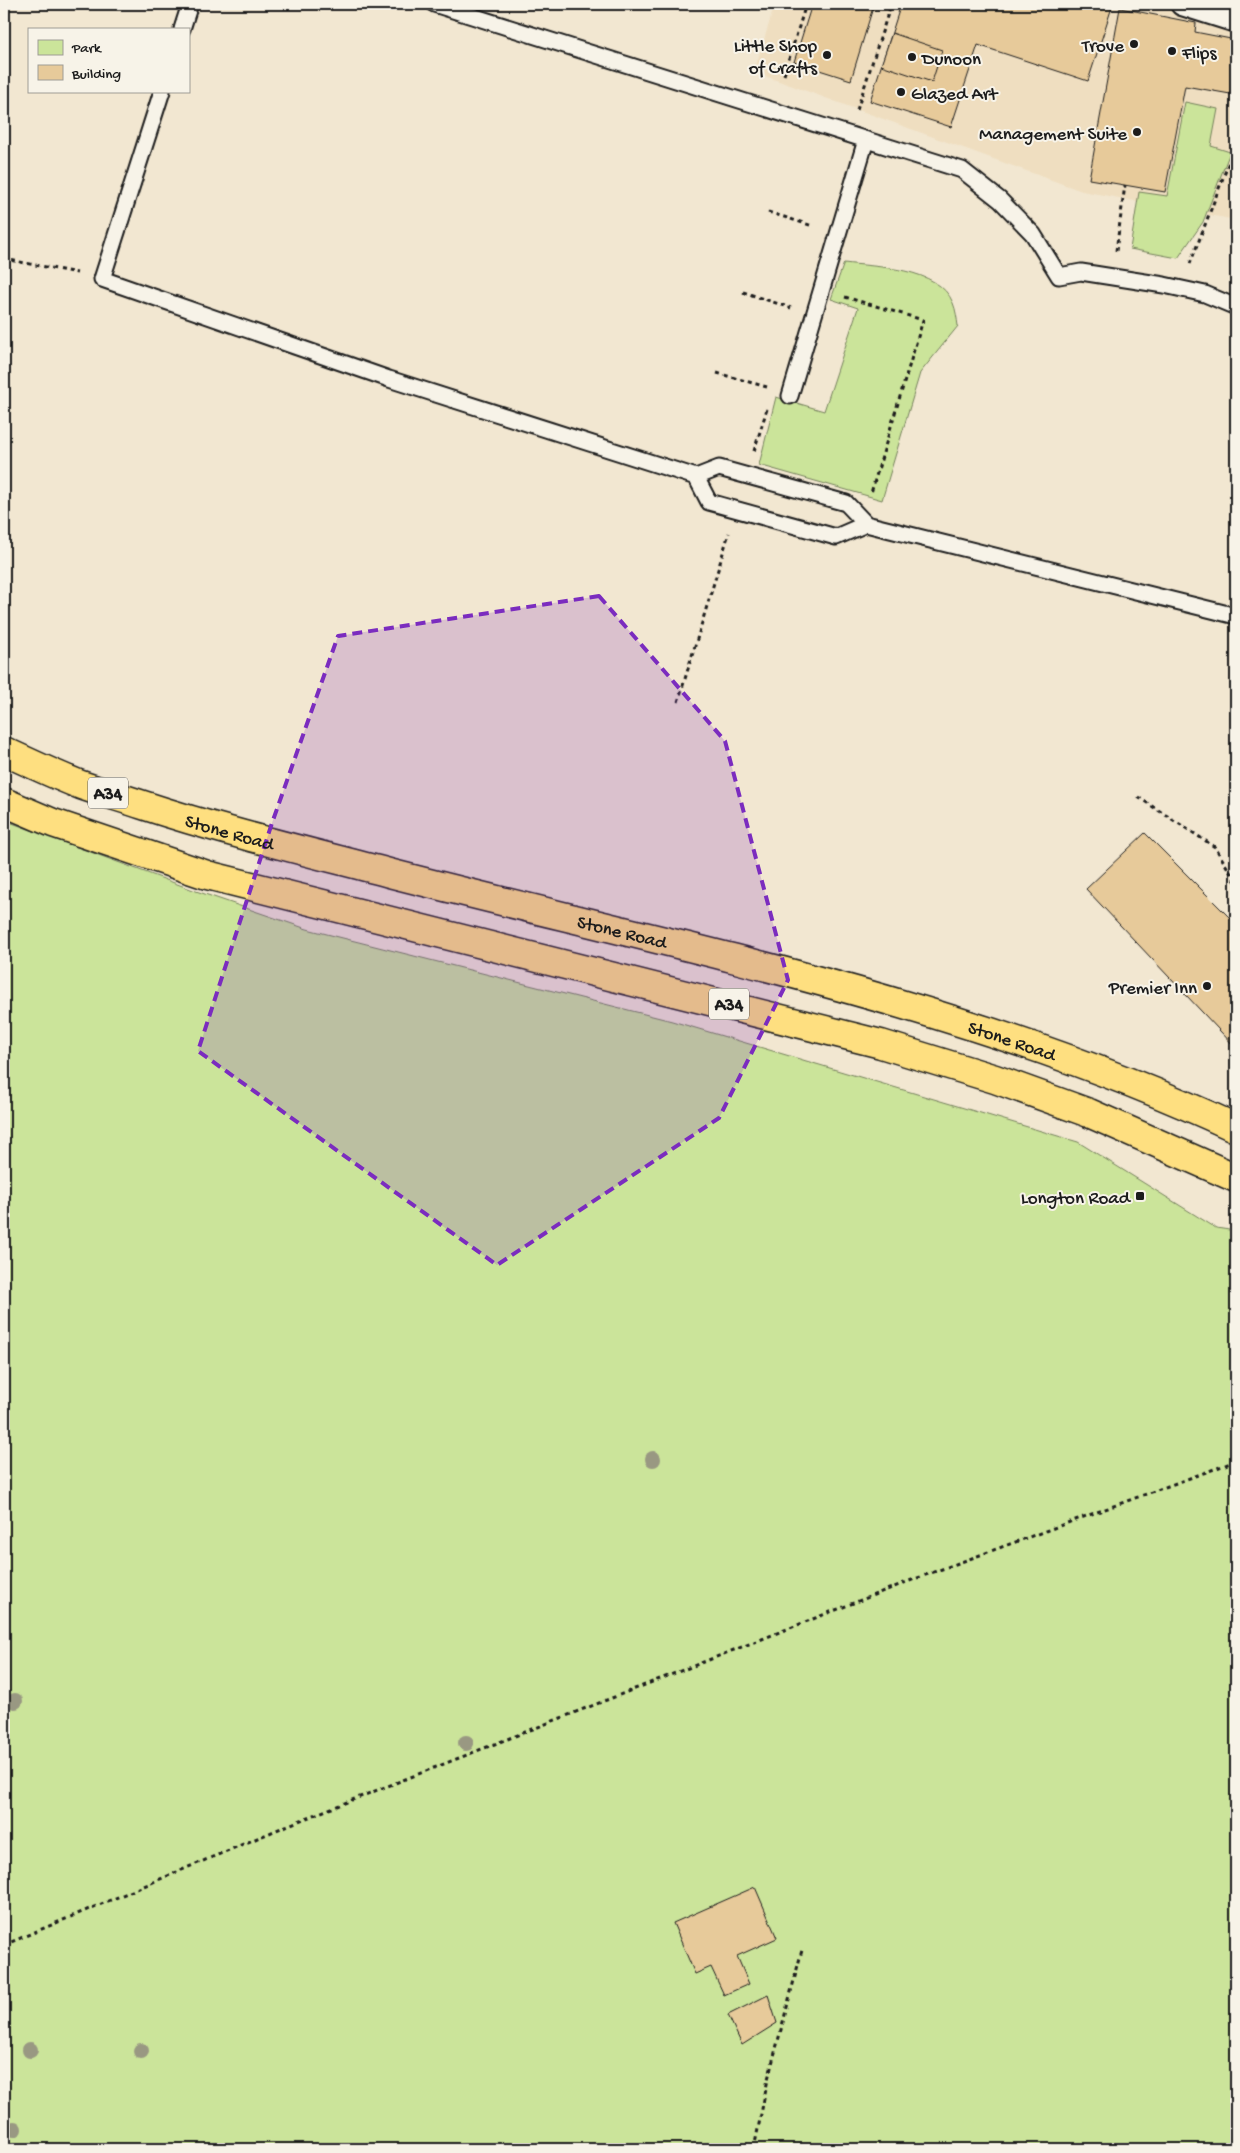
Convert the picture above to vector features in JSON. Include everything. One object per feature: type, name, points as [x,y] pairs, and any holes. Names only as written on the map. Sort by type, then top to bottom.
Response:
[{"type":"highway","name":"Stone Road","points":[[4,752],[83,785],[214,828],[517,906],[731,956],[944,1016],[1056,1053],[1172,1098],[1236,1128]]},
{"type":"highway","name":"A34","points":[[4,802],[53,824],[207,875],[773,1015],[910,1053],[995,1079],[1089,1113],[1236,1178]]},
{"type":"street","points":[[1182,4],[1236,21]]},
{"type":"lane","points":[[182,28],[190,4]]},
{"type":"lane","points":[[434,4],[962,170],[1000,200],[1034,234],[1059,276],[1081,272],[1164,285],[1205,294],[1236,307]]},
{"type":"lane","points":[[162,92],[102,279],[406,384],[696,477],[719,468],[846,503],[866,524],[1236,616]]},
{"type":"lane","points":[[790,396],[866,140]]},
{"type":"lane","points":[[696,477],[710,502],[836,537],[866,524]]},
{"type":"path","points":[[784,75],[806,4]]},
{"type":"path","points":[[860,98],[891,4]]},
{"type":"path","points":[[1187,271],[1236,144]]},
{"type":"path","points":[[1115,255],[1125,185]]},
{"type":"path","points":[[768,212],[821,229]]},
{"type":"path","points":[[4,259],[37,264],[102,279]]},
{"type":"path","points":[[821,290],[923,320],[868,502]]},
{"type":"path","points":[[743,292],[796,310]]},
{"type":"path","points":[[717,373],[773,388]]},
{"type":"path","points":[[746,476],[768,406]]},
{"type":"path","points":[[678,702],[736,509]]},
{"type":"path","points":[[1138,796],[1215,847],[1236,882]]},
{"type":"path","points":[[4,1945],[286,1826],[396,1782],[912,1580],[1236,1461]]},
{"type":"path","points":[[754,2149],[768,2079],[802,1950]]},
{"type":"highlighted area","points":[[599,596],[725,741],[788,980],[719,1118],[497,1265],[198,1051],[272,823],[338,636]]},
{"type":"shaded area","points":[[775,4],[1236,4],[1236,220],[1082,191],[754,72]]},
{"type":"green space","points":[[1185,102],[1218,109],[1211,146],[1230,152],[1203,222],[1178,258],[1130,249],[1139,192],[1167,196]]},
{"type":"green space","points":[[844,263],[905,271],[934,282],[946,291],[953,303],[957,317],[958,326],[920,373],[882,500],[759,465],[776,397],[824,411],[858,308],[831,299]]},
{"type":"green space","points":[[4,820],[196,891],[307,929],[672,1021],[1078,1142],[1216,1228],[1236,1231],[1236,2149],[4,2149]]},
{"type":"building","points":[[812,4],[874,4],[851,80],[794,62]]},
{"type":"building","points":[[901,4],[1113,4],[1088,81],[978,45],[951,127],[870,101]]},
{"type":"building","points":[[1120,8],[1196,23],[1195,32],[1236,40],[1236,95],[1185,86],[1165,192],[1089,179]]},
{"type":"building","name":"Dunoon","points":[[892,33],[942,50],[932,82],[881,65]]},
{"type":"building","name":"Premier Inn","points":[[1145,833],[1236,924],[1236,1048],[1086,889]]},
{"type":"building","points":[[755,1887],[777,1938],[737,1956],[749,1984],[724,1995],[711,1967],[695,1974],[673,1923]]},
{"type":"building","points":[[768,1995],[777,2023],[742,2045],[728,2015]]},
{"type":"place","name":"Trove","points":[[1134,44]]},
{"type":"place","name":"Flips","points":[[1172,51]]},
{"type":"place","name":"Little Shop of Crafts","points":[[827,55]]},
{"type":"place","name":"Dunoon","points":[[912,57]]},
{"type":"place","name":"Glazed Art","points":[[901,92]]},
{"type":"place","name":"Management Suite","points":[[1137,132]]},
{"type":"place","name":"Premier Inn","points":[[1207,986]]},
{"type":"place","name":"Longton Road","points":[[1140,1196]]}]
